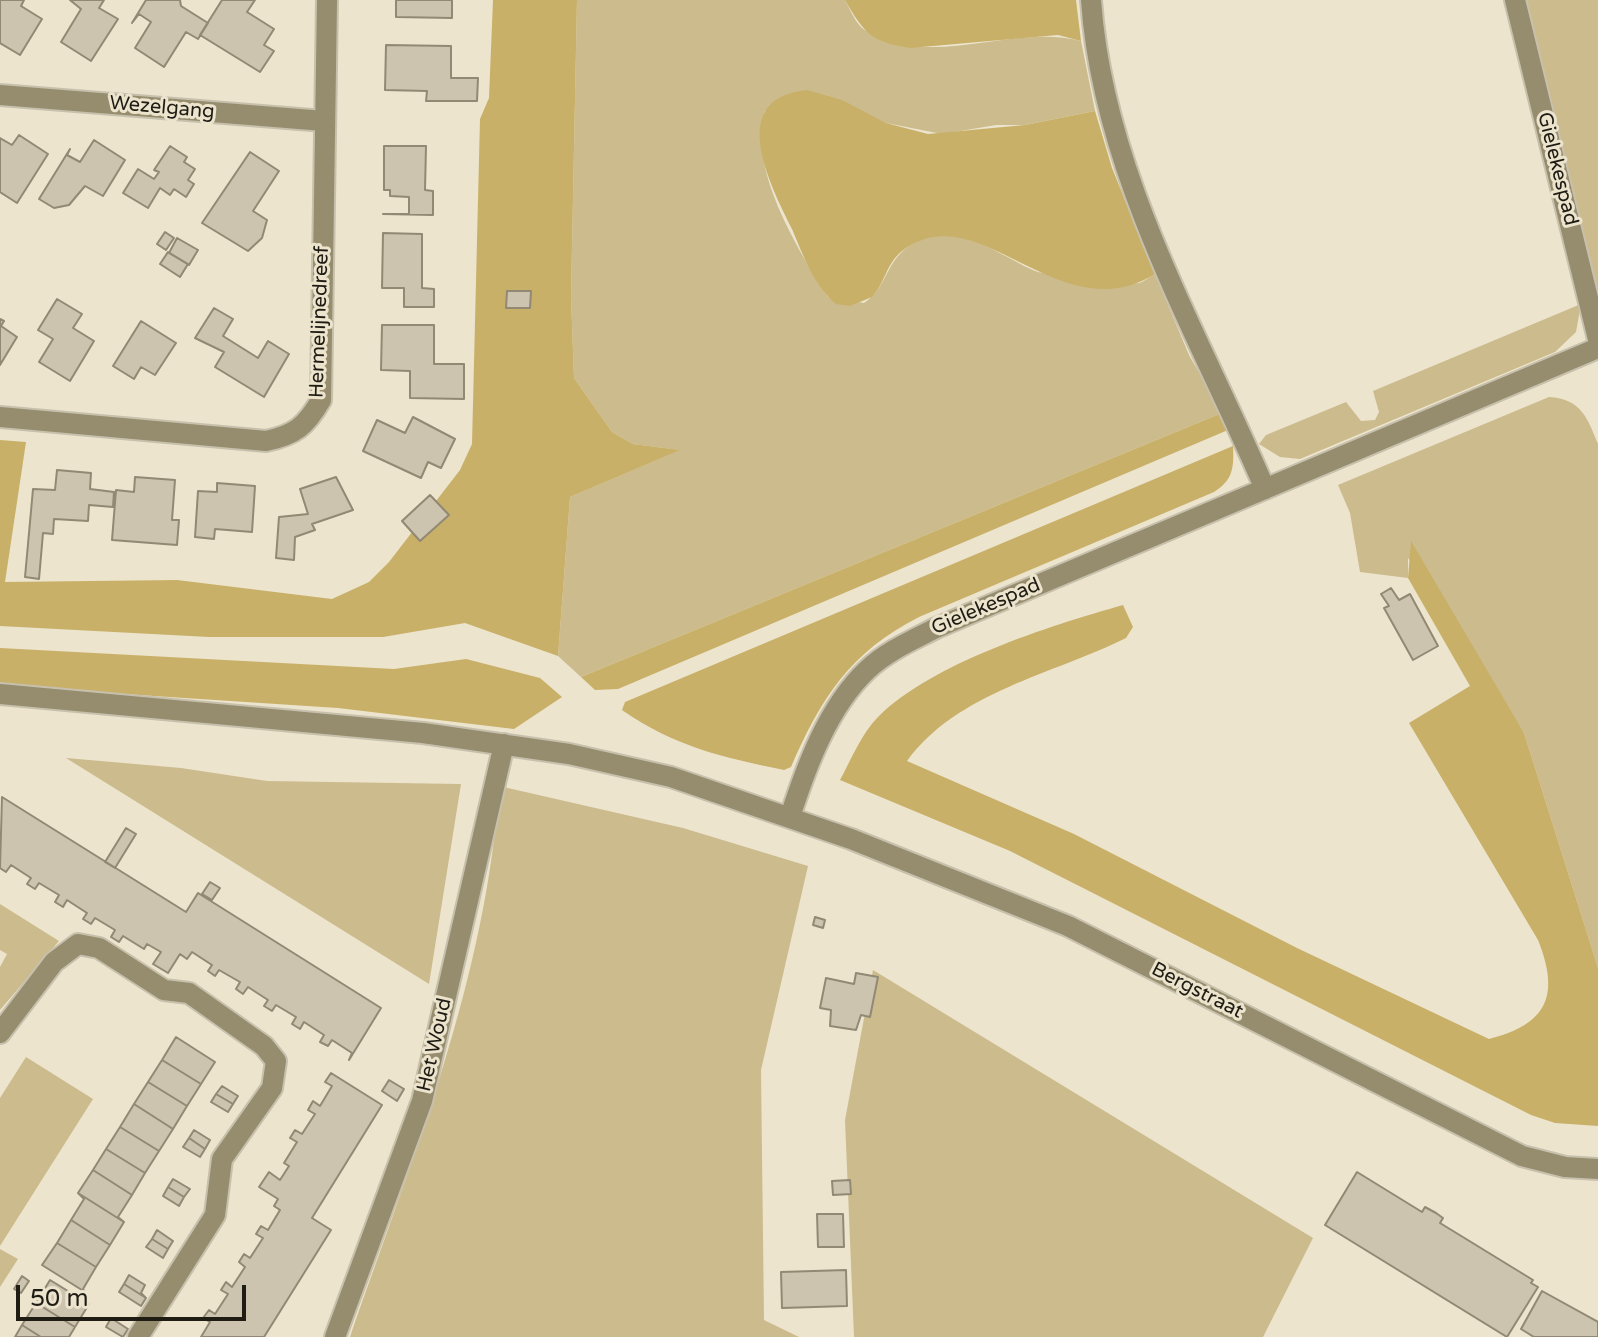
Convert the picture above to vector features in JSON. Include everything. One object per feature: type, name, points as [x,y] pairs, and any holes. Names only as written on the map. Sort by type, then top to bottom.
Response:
[{"type":"street","name":"Hermelijnedreef","points":[[0,417],[266,441],[287,437],[306,425],[321,400],[327,0]]},
{"type":"street","points":[[1091,0],[1093,29],[1109,110],[1142,207],[1175,290],[1265,489]]},
{"type":"street","name":"Gielekespad","points":[[1515,0],[1598,339]]},
{"type":"street","name":"Wezelgang","points":[[0,95],[324,121]]},
{"type":"street","name":"Gielekespad","points":[[790,817],[802,780],[843,698],[868,670],[896,649],[936,628],[1598,348]]},
{"type":"street","points":[[0,694],[423,733],[504,744],[671,777],[790,817]]},
{"type":"street","name":"Het Woud","points":[[335,1337],[422,1101],[483,838],[495,770],[504,744]]},
{"type":"street","name":"Bergstraat","points":[[790,817],[1068,926],[1522,1156],[1565,1167],[1598,1169]]},
{"type":"street","points":[[0,1033],[54,962],[78,944],[99,948],[164,990],[189,993],[264,1046],[276,1061],[272,1088],[222,1159],[215,1215],[138,1337]]},
{"type":"shaded area","points":[[493,0],[577,0],[571,297],[574,378],[612,432],[633,444],[680,450],[570,497],[558,656],[465,623],[383,637],[209,637],[0,626],[0,440],[26,442],[5,582],[177,580],[332,599],[369,582],[389,562],[460,470],[472,444],[480,119],[489,98]]},
{"type":"shaded area","points":[[577,0],[845,0],[862,28],[890,42],[944,47],[1027,37],[1081,41],[1095,111],[1025,125],[996,125],[942,134],[886,123],[865,114],[765,111],[761,133],[763,157],[778,207],[828,297],[864,303],[879,288],[900,254],[920,240],[935,236],[965,238],[1042,273],[1132,283],[1155,274],[1189,355],[1222,413],[581,677],[558,656],[570,497],[679,450],[633,444],[612,432],[574,378],[571,297]]},
{"type":"shaded area","points":[[845,0],[1076,0],[1081,41],[1058,35],[910,48],[886,43],[870,34]]},
{"type":"shaded area","points":[[1525,0],[1598,0],[1598,290]]},
{"type":"shaded area","points":[[807,90],[842,100],[886,123],[928,134],[1025,125],[1095,111],[1112,168],[1155,274],[1119,288],[1085,287],[1053,278],[990,248],[960,238],[931,238],[897,256],[872,297],[850,306],[836,304],[821,288],[805,259],[774,190],[760,146],[760,126],[767,109],[782,97]]},
{"type":"shaded area","points":[[1581,304],[1576,332],[1555,352],[1300,459],[1280,457],[1259,444],[1266,435],[1346,402],[1361,421],[1375,420],[1379,412],[1373,391]]},
{"type":"shaded area","points":[[1549,397],[1569,401],[1576,406],[1586,418],[1598,444],[1598,968],[1524,733],[1408,558],[1408,578],[1360,572],[1350,513],[1338,485]]},
{"type":"shaded area","points":[[1222,413],[1228,430],[618,689],[595,690],[581,677]]},
{"type":"shaded area","points":[[1233,446],[1231,473],[1214,492],[919,617],[874,646],[840,679],[826,698],[791,767],[784,770],[700,749],[661,733],[622,710],[625,702]]},
{"type":"shaded area","points":[[1411,541],[1524,733],[1598,968],[1598,1126],[1555,1123],[1531,1115],[1010,851],[840,780],[861,739],[878,717],[929,680],[960,663],[1027,635],[1123,605],[1133,627],[1126,638],[979,701],[928,737],[907,761],[1074,834],[1297,948],[1489,1039],[1509,1033],[1536,1016],[1544,1004],[1548,992],[1545,959],[1538,940],[1409,723],[1470,686],[1408,578]]},
{"type":"shaded area","points":[[0,648],[394,669],[466,659],[540,678],[562,697],[514,729],[338,708],[0,686]]},
{"type":"shaded area","points":[[66,758],[181,768],[267,781],[461,784],[429,984]]},
{"type":"shaded area","points":[[499,786],[683,828],[808,866],[761,1070],[764,1320],[799,1337],[350,1337],[421,1135],[463,997],[492,857]]},
{"type":"shaded area","points":[[0,904],[59,941],[0,1010],[0,967],[7,954],[0,950]]},
{"type":"shaded area","points":[[873,970],[1313,1238],[1263,1337],[854,1337],[845,1120]]},
{"type":"shaded area","points":[[26,1057],[93,1099],[0,1246],[0,1098]]},
{"type":"shaded area","points":[[0,1249],[18,1259],[0,1287]]},
{"type":"building","points":[[0,0],[24,0],[21,6],[42,19],[20,55],[0,43]]},
{"type":"building","points":[[70,0],[104,0],[99,8],[118,19],[91,61],[61,42],[81,9]]},
{"type":"building","points":[[146,0],[180,0],[181,6],[208,23],[198,39],[186,32],[164,67],[135,48],[151,22],[139,14],[132,23]]},
{"type":"building","points":[[222,0],[255,0],[247,12],[274,29],[264,45],[274,51],[260,72],[200,35]]},
{"type":"building","points":[[396,0],[452,0],[452,18],[396,17]]},
{"type":"building","points":[[386,45],[451,46],[451,78],[478,78],[477,101],[426,101],[427,91],[385,90]]},
{"type":"building","points":[[19,135],[48,154],[17,203],[0,192],[0,138],[12,145]]},
{"type":"building","points":[[94,140],[125,160],[103,196],[85,186],[69,205],[54,208],[39,199],[70,149],[67,155],[80,162]]},
{"type":"building","points":[[170,146],[187,157],[184,162],[195,169],[188,180],[194,184],[186,197],[174,189],[170,195],[160,188],[148,208],[123,193],[138,169],[154,179],[159,172],[154,170]]},
{"type":"building","points":[[384,146],[426,146],[425,190],[433,191],[433,215],[383,214],[409,214],[409,197],[390,196],[390,190],[384,190]]},
{"type":"building","points":[[250,152],[279,171],[253,211],[267,220],[262,238],[248,251],[202,223]]},
{"type":"building","points":[[165,232],[174,238],[166,250],[157,244]]},
{"type":"building","points":[[383,233],[422,234],[422,288],[434,289],[434,307],[404,307],[404,288],[382,288]]},
{"type":"building","points":[[177,238],[198,250],[189,265],[169,253]]},
{"type":"building","points":[[168,252],[188,264],[180,277],[160,264]]},
{"type":"building","points":[[507,291],[531,291],[530,308],[506,308]]},
{"type":"building","points":[[57,299],[82,314],[73,328],[94,341],[70,381],[39,362],[53,339],[38,330]]},
{"type":"building","points":[[214,308],[233,319],[223,336],[258,358],[268,341],[289,354],[264,397],[215,367],[224,352],[195,338]]},
{"type":"building","points":[[0,319],[4,321],[1,326],[17,337],[0,365]]},
{"type":"building","points":[[141,321],[176,343],[155,375],[141,367],[134,379],[113,366]]},
{"type":"building","points":[[382,325],[434,325],[434,364],[464,364],[464,399],[410,398],[410,371],[381,370]]},
{"type":"building","points":[[413,417],[455,439],[441,468],[428,462],[421,478],[363,451],[377,420],[405,433]]},
{"type":"building","points":[[57,470],[91,473],[90,489],[114,492],[113,507],[89,505],[88,521],[54,519],[53,534],[43,533],[39,579],[25,577],[33,489],[55,490]]},
{"type":"building","points":[[135,477],[175,480],[172,520],[179,520],[177,545],[112,540],[116,490],[134,492]]},
{"type":"building","points":[[336,477],[353,510],[312,524],[315,530],[295,537],[294,560],[276,558],[279,517],[308,514],[300,489]]},
{"type":"building","points":[[217,483],[255,486],[252,532],[215,529],[214,539],[195,537],[198,491],[217,492]]},
{"type":"building","points":[[430,495],[449,515],[420,541],[402,521]]},
{"type":"building","points":[[1391,588],[1399,600],[1410,594],[1438,646],[1413,660],[1384,608],[1389,606],[1381,594]]},
{"type":"building","points":[[2,797],[186,912],[198,893],[381,1008],[349,1060],[352,1053],[332,1040],[328,1046],[320,1042],[324,1035],[304,1022],[300,1029],[292,1024],[296,1017],[276,1005],[272,1011],[264,1006],[268,1000],[248,987],[243,994],[236,989],[240,982],[219,970],[215,976],[208,971],[212,965],[192,952],[187,959],[180,954],[168,973],[153,964],[161,952],[147,944],[144,949],[123,936],[119,942],[111,937],[115,930],[95,918],[91,924],[83,919],[87,913],[67,900],[63,907],[55,902],[59,895],[39,883],[35,889],[27,884],[31,878],[11,865],[6,872],[0,868]]},
{"type":"building","points":[[126,828],[136,834],[115,868],[105,862]]},
{"type":"building","points":[[210,882],[220,888],[212,900],[202,894]]},
{"type":"building","points":[[815,917],[825,920],[823,928],[813,925]]},
{"type":"building","points":[[856,973],[878,977],[870,1017],[861,1015],[856,1030],[830,1026],[831,1010],[820,1008],[826,978],[854,984]]},
{"type":"building","points":[[176,1037],[215,1062],[201,1084],[162,1060]]},
{"type":"building","points":[[162,1060],[201,1084],[187,1106],[148,1082]]},
{"type":"building","points":[[331,1073],[382,1105],[312,1218],[331,1230],[264,1337],[201,1337],[210,1322],[203,1318],[209,1310],[215,1314],[228,1294],[221,1290],[226,1282],[232,1287],[245,1267],[239,1262],[244,1254],[250,1258],[263,1238],[256,1234],[261,1226],[268,1230],[280,1210],[274,1206],[278,1199],[259,1187],[269,1172],[280,1180],[289,1166],[284,1163],[297,1142],[290,1138],[295,1130],[302,1134],[315,1114],[308,1110],[313,1101],[320,1106],[332,1086],[325,1082]]},
{"type":"building","points":[[389,1080],[404,1089],[397,1101],[382,1091]]},
{"type":"building","points":[[148,1082],[187,1106],[173,1129],[134,1104]]},
{"type":"building","points":[[222,1086],[238,1096],[233,1104],[216,1094]]},
{"type":"building","points":[[216,1094],[233,1104],[228,1112],[211,1102]]},
{"type":"building","points":[[134,1104],[173,1129],[159,1151],[120,1127]]},
{"type":"building","points":[[120,1127],[159,1151],[145,1173],[106,1149]]},
{"type":"building","points":[[194,1130],[210,1140],[205,1149],[189,1138]]},
{"type":"building","points":[[189,1138],[205,1149],[200,1157],[183,1147]]},
{"type":"building","points":[[106,1149],[145,1173],[132,1195],[93,1170]]},
{"type":"building","points":[[93,1170],[132,1195],[118,1217],[124,1222],[78,1193]]},
{"type":"building","points":[[1357,1172],[1422,1212],[1425,1207],[1436,1213],[1443,1218],[1440,1223],[1533,1280],[1531,1283],[1538,1287],[1507,1337],[1325,1225]]},
{"type":"building","points":[[173,1179],[190,1189],[184,1197],[168,1187]]},
{"type":"building","points":[[850,1180],[851,1194],[833,1195],[832,1181]]},
{"type":"building","points":[[168,1187],[184,1197],[179,1206],[163,1196]]},
{"type":"building","points":[[78,1193],[124,1222],[110,1245],[71,1220],[84,1199]]},
{"type":"building","points":[[817,1214],[843,1214],[844,1247],[818,1247]]},
{"type":"building","points":[[71,1220],[110,1245],[96,1267],[57,1243]]},
{"type":"building","points":[[157,1230],[173,1241],[168,1249],[152,1239]]},
{"type":"building","points":[[152,1239],[168,1249],[163,1258],[146,1247]]},
{"type":"building","points":[[57,1243],[96,1267],[83,1289],[85,1292],[42,1265]]},
{"type":"building","points":[[846,1270],[847,1306],[782,1308],[781,1272]]},
{"type":"building","points":[[129,1275],[145,1285],[141,1293],[146,1298],[124,1284]]},
{"type":"building","points":[[22,1276],[29,1281],[21,1293],[14,1289]]},
{"type":"building","points":[[50,1280],[89,1304],[75,1327],[36,1303]]},
{"type":"building","points":[[124,1284],[146,1298],[141,1306],[119,1292]]},
{"type":"building","points":[[1542,1291],[1598,1322],[1598,1337],[1534,1337],[1521,1329]]},
{"type":"building","points":[[36,1303],[75,1327],[69,1337],[41,1337],[22,1325]]},
{"type":"building","points":[[111,1318],[128,1329],[123,1337],[106,1327]]},
{"type":"building","points":[[22,1325],[41,1337],[15,1337]]}]
